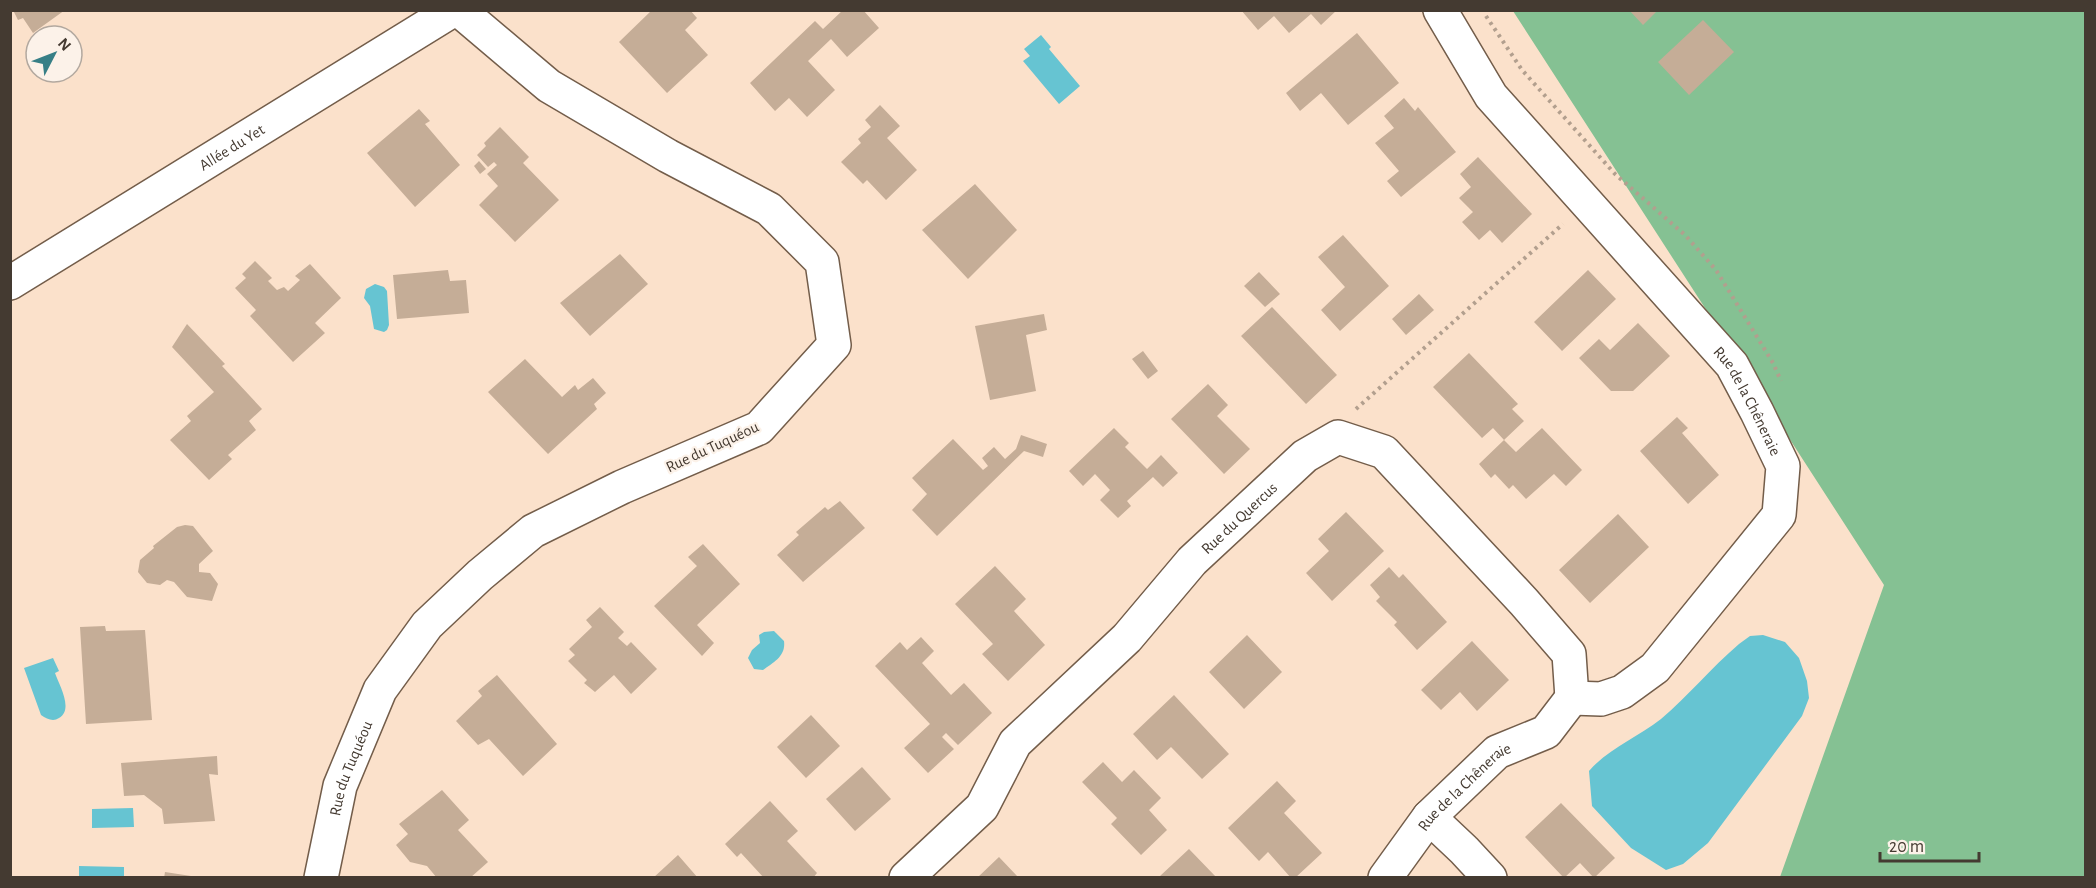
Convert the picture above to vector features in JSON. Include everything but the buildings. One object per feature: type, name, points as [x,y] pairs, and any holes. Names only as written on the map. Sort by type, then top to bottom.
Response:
[{"type":"street","name":"Allée du Yet","points":[[10,284],[453,10]]},
{"type":"street","name":"Rue du Tuquéou","points":[[321,878],[340,786],[375,701],[380,690],[427,624],[480,575],[533,531],[622,487],[759,428],[834,345],[822,262],[769,209],[668,156],[549,86],[459,10]]},
{"type":"street","name":"Rue de la Chêneraie","points":[[1385,878],[1429,817],[1497,752],[1546,732],[1572,698],[1600,699],[1622,692],[1655,668],[1779,515],[1783,466],[1732,365],[1491,96],[1440,10]]},
{"type":"street","points":[[1338,437],[1384,452],[1524,602],[1569,654],[1572,698]]},
{"type":"street","name":"Rue du Quercus","points":[[906,878],[982,807],[1015,743],[1127,638],[1192,561],[1305,456],[1338,437]]},
{"type":"street","points":[[1429,817],[1464,849],[1490,878]]},
{"type":"path","points":[[1482,10],[1521,70],[1615,174],[1685,235],[1716,270],[1773,363],[1783,384]]},
{"type":"path","points":[[1338,437],[1357,408],[1585,203]]},
{"type":"green space","points":[[1513,11],[2085,11],[2085,877],[1780,877],[1884,585]]},
{"type":"water","points":[[1041,35],[1051,47],[1049,49],[1080,86],[1059,104],[1023,61],[1030,56],[1024,49]]},
{"type":"water","points":[[375,284],[384,287],[387,291],[389,325],[384,332],[374,329],[370,306],[364,298],[366,289]]},
{"type":"water","points":[[774,631],[784,641],[781,655],[763,670],[754,669],[748,658],[752,650],[760,643],[759,635]]},
{"type":"water","points":[[1763,635],[1785,642],[1799,658],[1807,681],[1809,698],[1802,716],[1708,843],[1683,864],[1666,870],[1631,848],[1592,806],[1589,771],[1614,749],[1661,719],[1739,644],[1750,636]]},
{"type":"water","points":[[53,658],[59,671],[55,673],[62,690],[65,709],[59,718],[52,720],[41,715],[24,668]]},
{"type":"water","points":[[133,808],[134,827],[92,828],[92,809]]},
{"type":"water","points":[[79,866],[124,867],[124,877],[79,877]]}]
